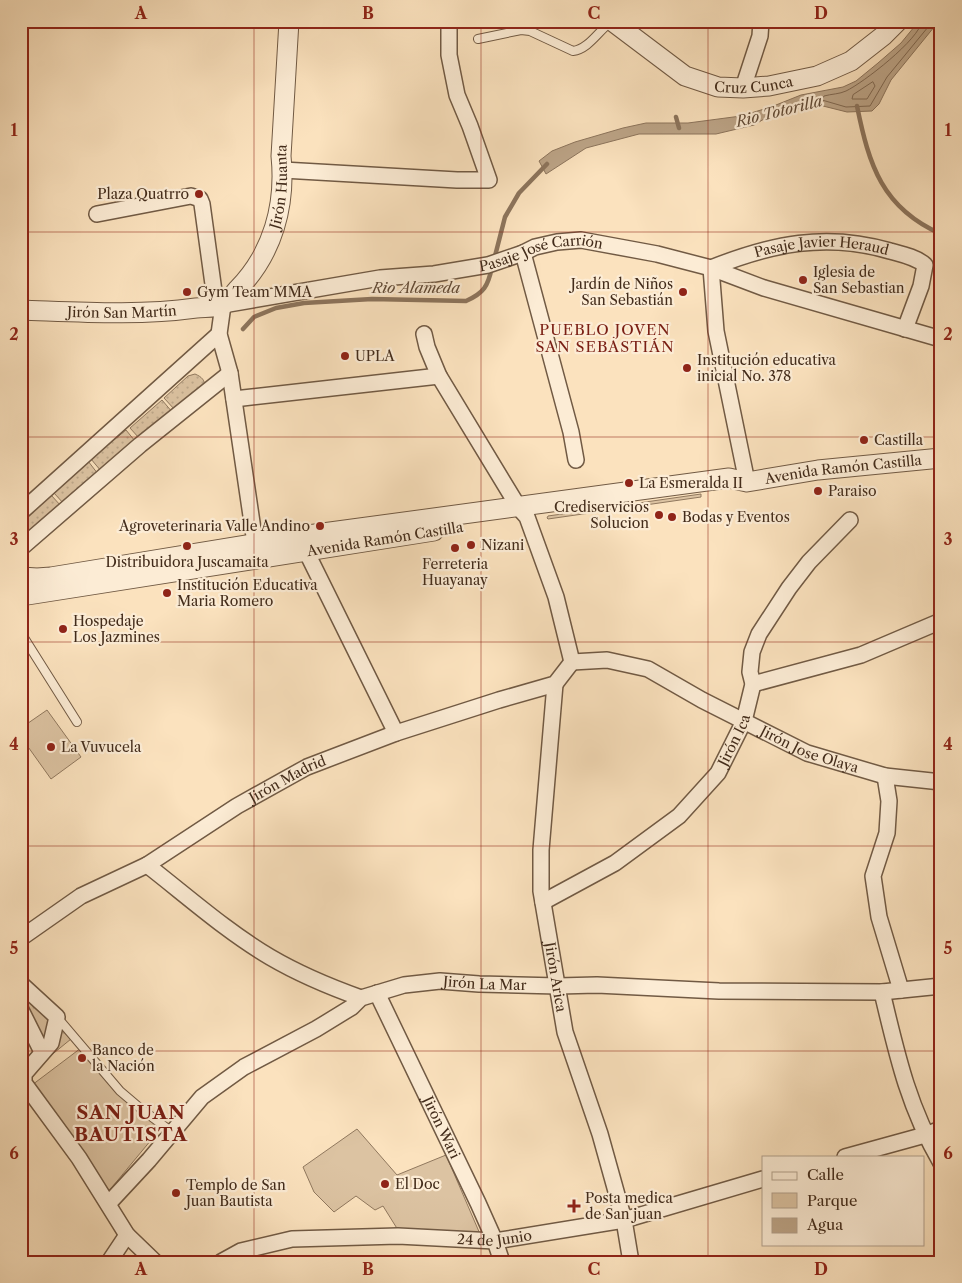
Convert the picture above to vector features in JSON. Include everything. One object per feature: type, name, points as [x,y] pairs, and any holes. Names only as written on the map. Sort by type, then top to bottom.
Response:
[{"type":"street","name":"Jirón Huanta","points":[[219,305],[246,281],[266,254],[282,204],[283,170],[281,156],[289,21]]},
{"type":"street","points":[[283,170],[489,180],[457,96],[449,55],[449,21]]},
{"type":"street","name":"Cruz Cunca","points":[[612,21],[685,76],[718,87],[743,88],[769,86],[817,76],[852,61],[898,21]]},
{"type":"street","points":[[743,88],[760,36],[761,21]]},
{"type":"street","points":[[97,214],[191,196],[200,199],[219,305],[219,334],[230,373],[254,543]]},
{"type":"street","name":"Pasaje José Carrión","points":[[219,305],[380,278],[434,274],[488,265],[535,247],[556,242],[581,240],[657,254],[711,268],[764,288],[941,340]]},
{"type":"street","name":"Pasaje Javier Heraud","points":[[711,268],[733,259],[786,244],[825,241],[868,245],[904,255],[925,266],[921,286],[905,329]]},
{"type":"street","points":[[523,253],[571,432],[576,460]]},
{"type":"street","points":[[711,268],[716,331],[747,482]]},
{"type":"street","name":"Jirón San Martín","points":[[21,310],[137,314],[172,312],[219,305]]},
{"type":"street","points":[[21,512],[219,334]]},
{"type":"street","points":[[424,334],[427,347],[439,376],[523,512],[556,597],[572,662],[555,684]]},
{"type":"street","points":[[21,548],[140,445],[230,373]]},
{"type":"street","points":[[234,399],[439,376]]},
{"type":"street","name":"Avenida Ramón Castilla","points":[[21,577],[51,577],[254,543],[523,512],[732,491],[747,482],[818,470],[941,458]]},
{"type":"street","name":"Avenida Ramón Castilla","points":[[21,596],[306,551],[523,512]]},
{"type":"street","name":"Jirón Ica","points":[[543,902],[615,863],[678,816],[718,773],[744,721],[753,684],[750,672],[752,652],[759,634],[789,588],[810,562],[850,520]]},
{"type":"street","points":[[306,551],[396,733]]},
{"type":"street","points":[[753,684],[861,655],[941,621]]},
{"type":"street","name":"Jirón Jose Olaya","points":[[572,662],[608,660],[648,669],[744,721],[807,752],[885,776],[941,782]]},
{"type":"street","name":"Jirón Madrid","points":[[21,938],[81,896],[147,865],[237,806],[307,767],[396,733],[555,684]]},
{"type":"street","name":"Jirón Arica","points":[[555,684],[541,850],[543,902],[565,1032],[600,1134],[624,1220],[631,1262]]},
{"type":"street","points":[[885,776],[889,801],[886,833],[873,876],[879,917],[901,990]]},
{"type":"street","points":[[147,865],[237,934],[270,956],[309,977],[362,998]]},
{"type":"street","name":"Jirón La Mar","points":[[109,1203],[149,1160],[202,1097],[244,1067],[316,1029],[352,1007],[362,998],[404,984],[440,981],[558,986],[597,985],[719,990],[882,992],[941,986]]},
{"type":"street","points":[[21,984],[57,1017],[51,1043],[24,1074],[26,1088],[79,1158],[109,1203],[127,1235],[155,1262]]},
{"type":"street","points":[[882,992],[904,1081],[925,1135],[941,1163]]},
{"type":"street","name":"Jirón Wari","points":[[377,993],[495,1241],[502,1262]]},
{"type":"street","points":[[21,1010],[42,1052]]},
{"type":"street","points":[[849,1156],[941,1129]]},
{"type":"street","name":"24 de Junio","points":[[221,1262],[241,1251],[292,1240],[398,1236],[495,1241],[624,1220],[762,1179]]},
{"type":"street","points":[[109,1262],[127,1235]]},
{"type":"lane","points":[[478,39],[522,30],[530,31],[573,50],[579,50],[612,21]]},
{"type":"lane","points":[[21,633],[77,722]]},
{"type":"lane","points":[[57,1017],[120,1091],[172,1132]]},
{"type":"green space","points":[[195,374],[203,379],[205,388],[175,410],[164,398],[188,376]]},
{"type":"green space","points":[[162,400],[173,413],[139,438],[130,428]]},
{"type":"green space","points":[[126,430],[135,441],[101,471],[91,459]]},
{"type":"green space","points":[[88,461],[98,474],[64,504],[54,493]]},
{"type":"green space","points":[[701,494],[701,497],[547,518],[548,516]]},
{"type":"green space","points":[[51,495],[61,506],[27,534],[21,532],[21,523]]},
{"type":"green space","name":"La Vuvucela","points":[[47,710],[81,757],[51,779],[21,737],[21,728]]},
{"type":"green space","points":[[21,992],[71,1039],[49,1057],[21,1001]]},
{"type":"green space","points":[[81,1048],[161,1128],[108,1192],[32,1085]]},
{"type":"green space","name":"El Doc","points":[[357,1129],[397,1175],[446,1155],[480,1234],[398,1230],[383,1206],[375,1210],[356,1196],[334,1212],[314,1192],[303,1167]]},
{"type":"water","name":"Rio Totorilla","points":[[919,21],[939,21],[891,80],[879,104],[872,111],[847,112],[811,105],[764,119],[754,125],[716,134],[639,134],[586,148],[546,174],[539,161],[552,151],[623,128],[646,123],[688,123],[741,116],[801,95],[843,87],[856,81],[878,63],[901,43]]},
{"type":"waterway","points":[[857,106],[867,147],[881,182],[892,198],[905,211],[941,234]]},
{"type":"waterway","points":[[676,117],[679,128]]},
{"type":"waterway","name":"Rio Alameda","points":[[494,260],[505,217],[519,193],[547,164]]},
{"type":"waterway","name":"Rio Alameda","points":[[243,329],[254,317],[276,308],[304,303],[372,299],[466,301],[481,292],[489,279],[492,267]]},
{"type":"place","name":"Plaza Quatrro","points":[[199,194]]},
{"type":"place","name":"Iglesia de San Sebastian","points":[[803,280]]},
{"type":"place","name":"Gym Team MMA","points":[[187,292]]},
{"type":"place","name":"Jardín de Niños San Sebastián","points":[[683,292]]},
{"type":"place","name":"UPLA","points":[[345,356]]},
{"type":"place","name":"Institución educativa inicial No. 378","points":[[687,368]]},
{"type":"place","name":"Castilla","points":[[864,440]]},
{"type":"place","name":"La Esmeralda II","points":[[629,483]]},
{"type":"place","name":"Paraiso","points":[[818,491]]},
{"type":"place","name":"Crediservicios Solucion","points":[[659,515]]},
{"type":"place","name":"Bodas y Eventos","points":[[672,517]]},
{"type":"place","name":"Agroveterinaria Valle Andino","points":[[320,526]]},
{"type":"place","name":"Nizani","points":[[471,545]]},
{"type":"place","name":"Distribuidora Juscamaita","points":[[187,546]]},
{"type":"place","name":"Ferreteria Huayanay","points":[[455,548]]},
{"type":"place","name":"Institución Educativa Maria Romero","points":[[167,593]]},
{"type":"place","name":"Hospedaje Los Jazmines","points":[[63,629]]},
{"type":"place","name":"La Vuvucela","points":[[51,747]]},
{"type":"place","name":"Banco de la Nación","points":[[82,1058]]},
{"type":"place","name":"El Doc","points":[[385,1184]]},
{"type":"place","name":"Templo de San Juan Bautista","points":[[176,1193]]},
{"type":"place","name":"Posta medica de San juan","points":[[574,1206]]},
{"type":"district","name":"PUEBLO JOVEN SAN SEBASTIÁN","points":[[605,338]]},
{"type":"district","name":"SAN JUAN BAUTISTA","points":[[131,1123]]}]
